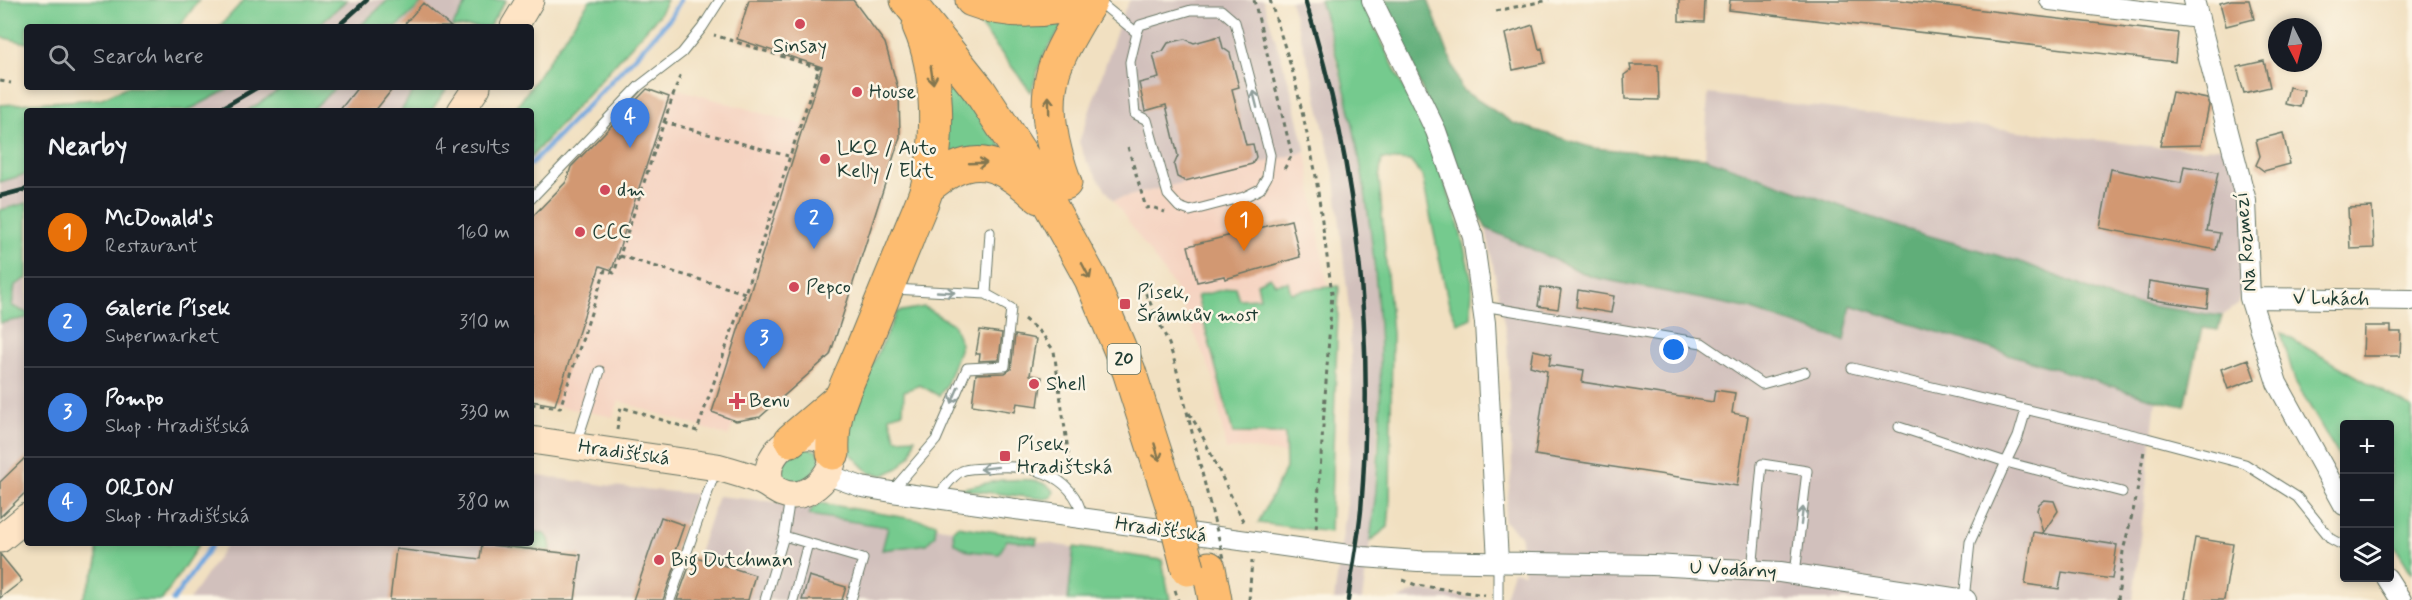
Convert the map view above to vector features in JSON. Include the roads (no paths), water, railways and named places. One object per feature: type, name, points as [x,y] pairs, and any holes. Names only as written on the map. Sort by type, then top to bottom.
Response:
[{"type":"highway","points":[[830,464],[832,435],[840,399],[927,188],[935,132],[933,75],[924,40],[907,0]]},
{"type":"highway","name":"20","points":[[907,0],[979,90],[1028,165],[1059,219],[1090,279],[1129,371],[1192,504]]},
{"type":"highway","name":"20","points":[[931,0],[996,79],[1065,183],[1111,272],[1178,443],[1192,504],[1204,575],[1215,600]]},
{"type":"highway","points":[[972,0],[999,8],[1032,10],[1063,6],[1084,0]]},
{"type":"highway","points":[[1065,183],[1053,141],[1048,105],[1049,88],[1055,67],[1090,0]]},
{"type":"highway","points":[[927,188],[943,174],[960,165],[988,163],[1003,169],[1023,182],[1059,219]]},
{"type":"highway","points":[[786,444],[840,399]]},
{"type":"street","points":[[516,24],[530,0]]},
{"type":"street","points":[[1372,0],[1436,131],[1473,237],[1483,306],[1498,561]]},
{"type":"street","points":[[2050,0],[2196,9]]},
{"type":"street","name":"Na Rozmezí","points":[[2196,9],[2246,201],[2250,298],[2277,383],[2340,498]]},
{"type":"street","points":[[463,108],[475,90]]},
{"type":"street","name":"V Lukách","points":[[2250,298],[2412,300]]},
{"type":"street","name":"Hradišťská","points":[[717,467],[749,460],[805,436],[817,437],[826,442],[830,464],[862,488],[1315,551],[1418,561],[1498,561]]},
{"type":"street","name":"Hradišťská","points":[[534,440],[717,467],[745,475],[782,491]]},
{"type":"street","points":[[786,444],[772,460],[768,469],[768,478],[782,491],[812,490],[830,464]]},
{"type":"street","points":[[0,539],[24,520]]},
{"type":"street","name":"U Vodárny","points":[[1498,561],[1653,565],[1795,574],[1965,600]]},
{"type":"street","points":[[2390,582],[2401,600]]},
{"type":"lane","points":[[534,196],[639,86],[682,53],[720,0]]},
{"type":"lane","points":[[1096,0],[1137,33]]},
{"type":"lane","points":[[1191,10],[1221,10],[1235,22],[1270,155],[1267,177],[1260,189],[1244,197],[1190,211],[1179,207],[1168,195],[1147,120],[1135,114],[1130,62],[1137,33],[1140,25],[1191,10]]},
{"type":"lane","points":[[986,294],[990,232]]},
{"type":"lane","points":[[887,289],[986,294],[1011,308],[1005,366],[967,368],[936,440],[892,492]]},
{"type":"lane","points":[[1483,306],[1702,343],[1762,384],[1805,372]]},
{"type":"lane","points":[[1852,368],[2147,438],[2245,464],[2297,496],[2331,539],[2340,544]]},
{"type":"lane","points":[[576,447],[600,371]]},
{"type":"lane","points":[[1965,600],[1970,542],[2018,437],[2026,410]]},
{"type":"lane","points":[[1899,427],[2006,462],[2122,492]]},
{"type":"lane","points":[[1752,571],[1762,464],[1807,471],[1795,574]]},
{"type":"lane","points":[[935,499],[961,471],[1002,466],[1027,467],[1039,470],[1063,483],[1078,501],[1084,520]]},
{"type":"lane","points":[[670,600],[717,467]]},
{"type":"lane","points":[[765,600],[784,536],[782,491]]},
{"type":"lane","points":[[784,536],[863,559],[851,600]]},
{"type":"lane","points":[[793,600],[808,543]]},
{"type":"lane","points":[[1498,561],[1498,599]]},
{"type":"waterway","points":[[534,161],[650,41],[671,17],[680,0]]},
{"type":"waterway","points":[[173,600],[211,546]]},
{"type":"railway","points":[[340,24],[367,0]]},
{"type":"railway","points":[[1305,0],[1323,62],[1350,188],[1363,316],[1366,381],[1365,445],[1361,510],[1348,600]]},
{"type":"railway","points":[[222,108],[253,90]]},
{"type":"railway","points":[[0,196],[24,190]]},
{"type":"place","name":"Sinsay","points":[[800,24]]},
{"type":"place","name":"House","points":[[857,92]]},
{"type":"place","name":"ORION","points":[[630,148]]},
{"type":"place","name":"LKQ / Auto Kelly / Elit","points":[[825,159]]},
{"type":"place","name":"dm","points":[[605,190]]},
{"type":"place","name":"CCC","points":[[580,232]]},
{"type":"place","name":"Galerie Písek","points":[[814,249]]},
{"type":"place","name":"McDonald's","points":[[1244,251]]},
{"type":"place","name":"Pepco","points":[[794,287]]},
{"type":"place","name":"Písek, Šrámkův most","points":[[1125,304]]},
{"type":"place","name":"Pompo","points":[[764,369]]},
{"type":"place","name":"Shell","points":[[1034,384]]},
{"type":"place","name":"Benu","points":[[737,401]]},
{"type":"place","name":"Písek, Hradištská","points":[[1005,456]]},
{"type":"place","name":"Big Dutchman","points":[[659,560]]}]
